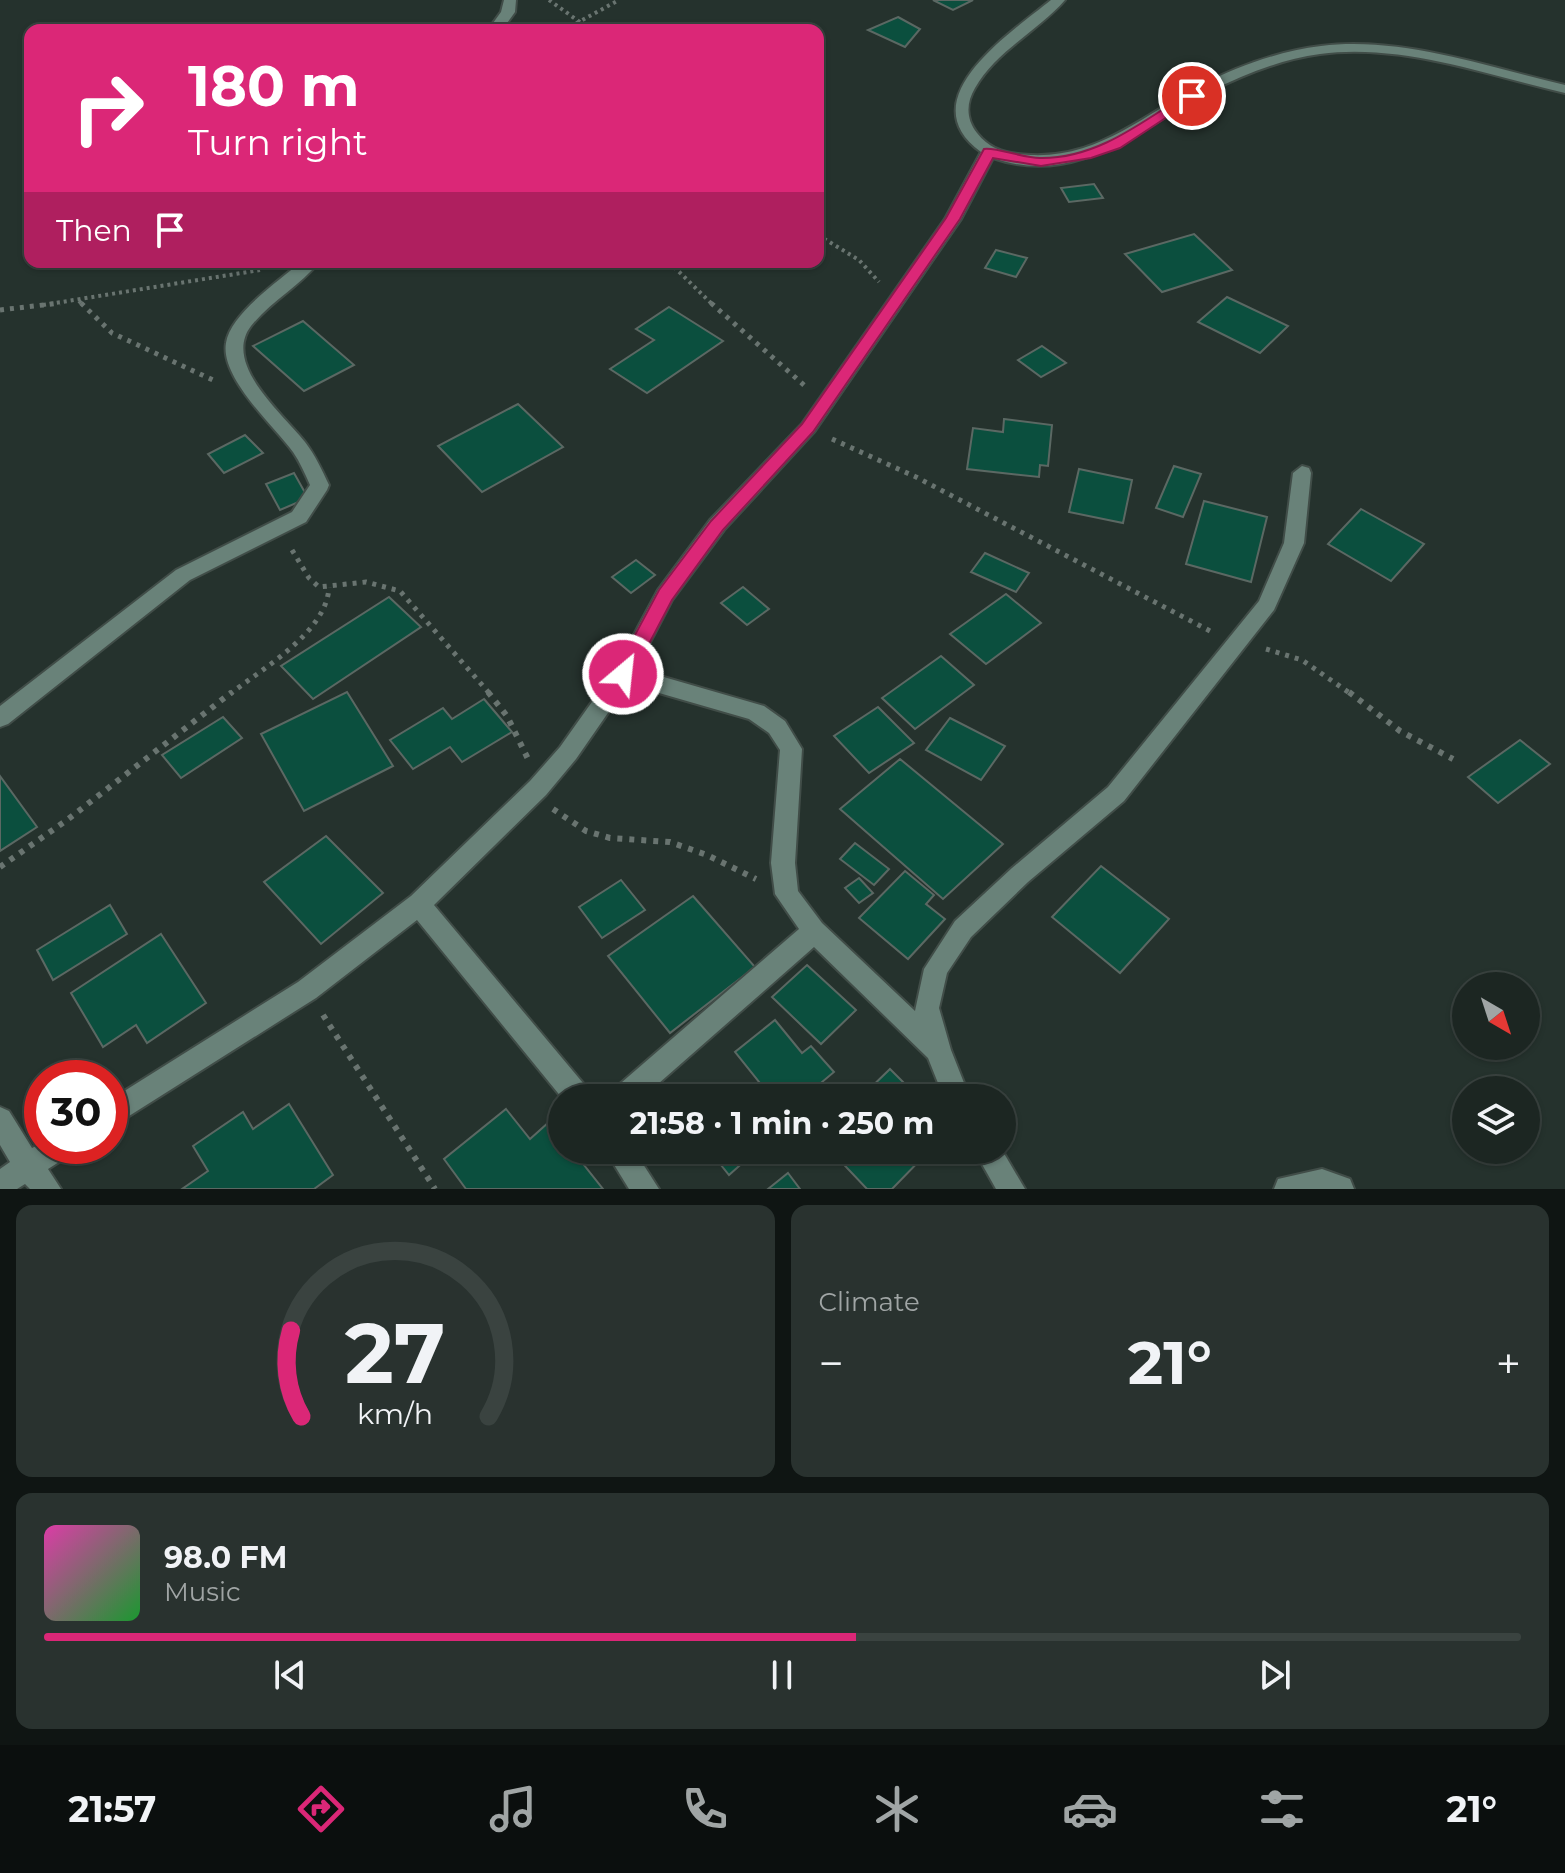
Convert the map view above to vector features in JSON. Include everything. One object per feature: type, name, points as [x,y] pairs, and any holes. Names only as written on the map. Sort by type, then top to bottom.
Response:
[{"type":"street","points":[[499,24],[508,12],[510,0]]},
{"type":"street","points":[[1059,0],[1006,45],[969,83],[959,109],[964,129],[989,152],[1005,158],[1041,162],[1087,156],[1115,145],[1192,96],[1233,75],[1322,50],[1393,52],[1565,89]]},
{"type":"street","points":[[128,1104],[307,990],[419,904],[538,788],[568,753],[623,674],[665,595],[717,525],[808,428],[953,219],[989,152]]},
{"type":"street","points":[[0,718],[183,575],[299,517],[320,485],[301,450],[262,404],[236,362],[234,342],[244,323],[304,268]]},
{"type":"street","points":[[951,1084],[927,1008],[936,969],[963,929],[1020,875],[1116,794],[1267,605],[1294,543],[1302,473]]},
{"type":"street","points":[[623,674],[756,712],[777,727],[791,749],[783,863],[787,894],[814,931],[938,1050]]},
{"type":"street","points":[[419,904],[567,1084]]},
{"type":"street","points":[[639,1084],[814,931]]},
{"type":"street","points":[[0,1120],[28,1166],[47,1189]]},
{"type":"street","points":[[0,1184],[31,1164]]},
{"type":"street","points":[[628,1164],[645,1189]]},
{"type":"street","points":[[996,1164],[1011,1189]]},
{"type":"street","points":[[1288,1189],[1322,1182],[1340,1189]]},
{"type":"path","points":[[549,0],[584,24]]},
{"type":"path","points":[[573,24],[619,0]]},
{"type":"path","points":[[824,239],[868,265],[896,300]]},
{"type":"path","points":[[0,310],[79,301],[268,268]]},
{"type":"path","points":[[675,268],[824,402]]},
{"type":"path","points":[[79,301],[112,333],[262,404]]},
{"type":"path","points":[[808,428],[916,477],[1237,645],[1296,657],[1322,672],[1393,726],[1453,759]]},
{"type":"path","points":[[265,532],[272,530],[284,538],[313,584],[329,587],[352,581],[379,582],[400,591],[507,716],[530,762],[543,800],[555,811],[586,831],[610,838],[670,842],[707,855],[787,894]]},
{"type":"path","points":[[0,867],[67,820],[299,640],[321,619],[329,599],[329,587]]},
{"type":"path","points":[[307,990],[435,1189]]},
{"type":"building","points":[[933,0],[973,0],[953,10]]},
{"type":"building","points":[[898,17],[920,29],[905,47],[868,30]]},
{"type":"building","points":[[1094,184],[1103,198],[1069,202],[1061,188]]},
{"type":"building","points":[[1194,234],[1232,270],[1162,292],[1125,254]]},
{"type":"building","points":[[996,250],[1027,258],[1016,277],[985,268]]},
{"type":"building","points":[[1227,297],[1288,326],[1260,353],[1198,322]]},
{"type":"building","points":[[669,307],[723,341],[647,393],[610,369],[654,340],[636,329]]},
{"type":"building","points":[[303,321],[354,365],[304,391],[253,346]]},
{"type":"building","points":[[1042,346],[1066,363],[1041,377],[1018,360]]},
{"type":"building","points":[[518,404],[563,447],[482,492],[438,446]]},
{"type":"building","points":[[1004,419],[1052,425],[1048,466],[1040,465],[1039,477],[967,469],[973,428],[1003,432]]},
{"type":"building","points":[[245,435],[263,453],[224,473],[208,454]]},
{"type":"building","points":[[1174,466],[1201,474],[1183,517],[1156,508]]},
{"type":"building","points":[[1079,469],[1132,480],[1123,523],[1069,512]]},
{"type":"building","points":[[294,473],[308,498],[280,510],[266,484]]},
{"type":"building","points":[[1204,501],[1267,517],[1251,582],[1186,564]]},
{"type":"building","points":[[1361,509],[1424,544],[1391,581],[1328,544]]},
{"type":"building","points":[[985,553],[1029,573],[1016,592],[971,572]]},
{"type":"building","points":[[636,560],[655,575],[631,593],[612,577]]},
{"type":"building","points":[[743,587],[769,609],[747,625],[721,603]]},
{"type":"building","points":[[1006,594],[1041,623],[986,664],[950,634]]},
{"type":"building","points":[[389,597],[421,627],[313,699],[281,666]]},
{"type":"building","points":[[941,656],[974,685],[915,729],[882,698]]},
{"type":"building","points":[[347,692],[393,766],[304,811],[261,734]]},
{"type":"building","points":[[484,699],[512,732],[462,762],[450,747],[413,769],[390,740],[443,708],[452,719]]},
{"type":"building","points":[[878,707],[914,743],[869,773],[834,736]]},
{"type":"building","points":[[223,717],[242,738],[181,778],[162,755]]},
{"type":"building","points":[[950,718],[1005,746],[981,780],[926,750]]},
{"type":"building","points":[[1520,740],[1550,764],[1498,803],[1468,777]]},
{"type":"building","points":[[900,759],[1003,844],[943,899],[840,809]]},
{"type":"building","points":[[0,776],[37,827],[0,851]]},
{"type":"building","points":[[326,836],[383,893],[321,944],[264,882]]},
{"type":"building","points":[[855,843],[889,869],[874,885],[840,859]]},
{"type":"building","points":[[1101,866],[1169,919],[1120,973],[1052,917]]},
{"type":"building","points":[[905,871],[934,895],[926,904],[945,919],[908,959],[859,918]]},
{"type":"building","points":[[859,878],[873,893],[859,903],[845,888]]},
{"type":"building","points":[[621,880],[645,910],[602,938],[579,907]]},
{"type":"building","points":[[693,896],[755,967],[670,1033],[608,956]]},
{"type":"building","points":[[110,905],[127,934],[53,980],[37,950]]},
{"type":"building","points":[[161,934],[206,1003],[147,1043],[136,1025],[103,1047],[71,993]]},
{"type":"building","points":[[807,965],[856,1010],[821,1044],[772,997]]},
{"type":"building","points":[[775,1020],[802,1053],[811,1046],[834,1072],[820,1084],[761,1084],[735,1052]]},
{"type":"building","points":[[890,1069],[905,1084],[874,1084]]},
{"type":"building","points":[[289,1104],[333,1175],[314,1189],[182,1189],[208,1171],[193,1146],[243,1112],[253,1129]]},
{"type":"building","points":[[506,1109],[530,1139],[548,1123],[548,1164],[583,1164],[603,1189],[466,1189],[444,1159]]},
{"type":"building","points":[[720,1164],[741,1164],[729,1175]]},
{"type":"building","points":[[843,1164],[916,1164],[892,1189],[867,1189]]},
{"type":"building","points":[[788,1173],[800,1189],[768,1189]]},
{"type":"route","points":[[623,674],[665,595],[717,525],[808,428],[953,219],[989,152],[1005,158],[1041,162],[1087,156],[1115,145],[1192,96]]}]
